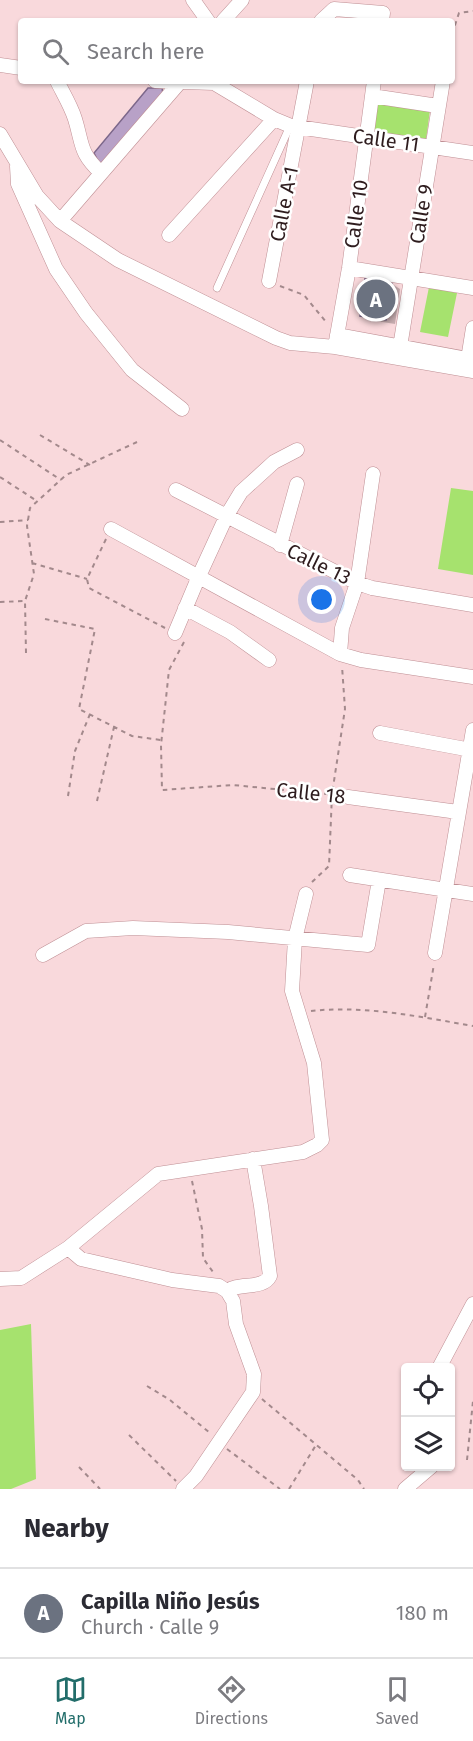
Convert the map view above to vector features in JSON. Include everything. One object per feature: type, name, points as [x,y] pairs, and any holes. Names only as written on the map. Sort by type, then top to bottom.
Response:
[{"type":"street","points":[[193,0],[205,18]]},
{"type":"street","points":[[226,18],[242,0]]},
{"type":"street","points":[[324,18],[334,9],[382,17]]},
{"type":"street","points":[[0,65],[18,68]]},
{"type":"street","points":[[58,84],[75,119],[82,151],[88,161],[101,173]]},
{"type":"street","points":[[60,221],[178,84]]},
{"type":"street","name":"Calle 11","points":[[216,84],[274,119],[295,126],[473,153]]},
{"type":"street","name":"Calle A-1","points":[[269,281],[295,126],[306,84]]},
{"type":"street","name":"Calle 10","points":[[336,341],[349,268],[374,84]]},
{"type":"street","name":"Calle 9","points":[[400,347],[442,84]]},
{"type":"street","points":[[372,96],[438,106]]},
{"type":"street","points":[[169,235],[274,119]]},
{"type":"street","points":[[0,134],[37,196],[60,221],[118,260],[276,338],[290,342],[336,341],[400,347],[471,363]]},
{"type":"street","points":[[17,164],[18,184],[56,269],[86,313],[132,370],[182,409]]},
{"type":"street","points":[[349,268],[473,288]]},
{"type":"street","points":[[471,363],[473,328]]},
{"type":"street","points":[[336,341],[471,363]]},
{"type":"street","points":[[176,633],[227,515],[241,492],[274,462],[297,450]]},
{"type":"street","points":[[340,654],[342,628],[357,583],[373,474]]},
{"type":"street","points":[[280,545],[297,484]]},
{"type":"street","name":"Calle 13","points":[[176,490],[357,583],[372,588],[473,605]]},
{"type":"street","points":[[111,529],[340,654],[361,660],[473,676]]},
{"type":"street","points":[[185,608],[230,632],[269,660]]},
{"type":"street","points":[[435,953],[473,730]]},
{"type":"street","points":[[380,733],[471,750]]},
{"type":"street","name":"Calle 18","points":[[348,797],[458,812]]},
{"type":"street","points":[[350,876],[473,894]]},
{"type":"street","points":[[43,954],[86,931],[133,928],[228,932],[368,945],[379,880]]},
{"type":"street","points":[[0,1279],[21,1278],[68,1248],[158,1174],[303,1152],[322,1140],[314,1063],[292,991],[295,939],[306,894]]},
{"type":"street","points":[[227,1291],[234,1286],[262,1284],[270,1276],[253,1159]]},
{"type":"street","points":[[68,1248],[81,1259],[172,1280],[219,1286],[227,1291],[233,1301],[236,1324],[254,1374],[253,1392],[196,1476],[184,1489]]},
{"type":"street","points":[[442,1363],[473,1304]]},
{"type":"street","points":[[405,1489],[427,1471]]},
{"type":"lane","points":[[217,288],[295,126]]},
{"type":"path","points":[[455,25],[459,13],[473,11]]},
{"type":"path","points":[[269,281],[304,295],[336,341]]},
{"type":"path","points":[[40,435],[90,465]]},
{"type":"path","points":[[0,440],[61,480]]},
{"type":"path","points":[[26,653],[25,601],[34,574],[27,526],[30,508],[66,475],[137,442]]},
{"type":"path","points":[[0,477],[38,501]]},
{"type":"path","points":[[0,522],[28,519]]},
{"type":"path","points":[[45,619],[95,629],[80,709],[132,736],[161,740],[169,670],[186,639],[89,588],[87,579],[111,529]]},
{"type":"path","points":[[32,563],[87,579]]},
{"type":"path","points":[[0,602],[25,601]]},
{"type":"path","points":[[306,894],[308,885],[329,866],[332,794],[345,710],[345,679],[340,654]]},
{"type":"path","points":[[68,796],[75,751],[90,714]]},
{"type":"path","points":[[97,801],[114,727]]},
{"type":"path","name":"Calle 18","points":[[161,740],[162,790],[233,785],[348,797]]},
{"type":"path","points":[[425,1017],[435,953]]},
{"type":"path","points":[[300,1012],[335,1008],[425,1017],[473,1026]]},
{"type":"path","points":[[189,1169],[202,1229],[202,1258],[215,1275]]},
{"type":"path","points":[[147,1386],[170,1400],[280,1489]]},
{"type":"path","points":[[253,1392],[358,1480],[364,1489]]},
{"type":"path","points":[[467,1460],[473,1401]]},
{"type":"path","points":[[129,1435],[184,1489]]},
{"type":"path","points":[[289,1489],[316,1445]]},
{"type":"path","points":[[79,1467],[100,1489]]},
{"type":"green space","points":[[377,103],[430,110],[426,140],[373,132]]},
{"type":"green space","points":[[429,287],[457,293],[448,337],[420,332]]},
{"type":"green space","points":[[451,488],[473,491],[473,575],[438,569]]},
{"type":"green space","points":[[31,1324],[36,1479],[11,1489],[0,1489],[0,1330]]},
{"type":"building","points":[[148,88],[162,88],[163,94],[102,169],[94,153]]},
{"type":"building","points":[[365,278],[392,283],[386,320],[360,316]]},
{"type":"place","name":"Capilla Niño Jesús","points":[[376,299]]}]
